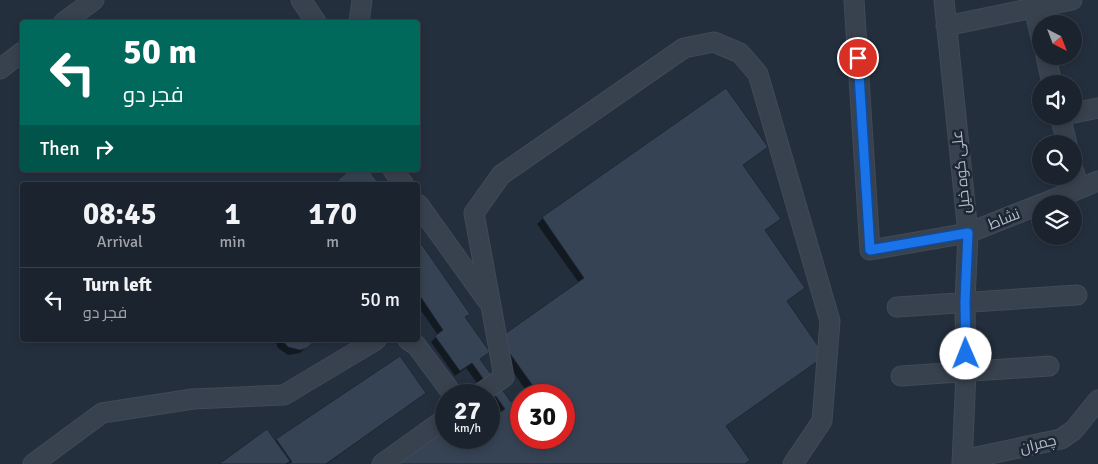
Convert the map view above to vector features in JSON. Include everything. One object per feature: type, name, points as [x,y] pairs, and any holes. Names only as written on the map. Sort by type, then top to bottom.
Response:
[{"type":"street","points":[[67,20],[94,0]]},
{"type":"street","points":[[301,0],[315,20]]},
{"type":"street","points":[[359,20],[362,0]]},
{"type":"street","name":"نشاط","points":[[854,0],[870,250],[968,233],[1032,208]]},
{"type":"street","name":"علی کوه خیل","points":[[944,0],[968,233],[965,302],[966,372],[962,462]]},
{"type":"street","points":[[946,26],[1072,0]]},
{"type":"street","points":[[1034,8],[1036,15]]},
{"type":"street","points":[[494,384],[504,377],[474,213],[501,176],[684,48],[714,42],[740,53],[758,74],[830,321],[822,421],[793,464]]},
{"type":"street","points":[[0,69],[20,54]]},
{"type":"street","points":[[1082,111],[1098,108]]},
{"type":"street","name":"نشاط","points":[[1064,195],[1098,182]]},
{"type":"street","points":[[1077,185],[1078,189]]},
{"type":"street","points":[[420,207],[491,305]]},
{"type":"street","points":[[898,307],[1077,295]]},
{"type":"street","points":[[33,464],[102,413],[193,399],[284,395],[373,342]]},
{"type":"street","points":[[411,342],[416,345],[445,384]]},
{"type":"street","points":[[901,376],[1049,366]]},
{"type":"street","name":"چمران","points":[[962,462],[1061,439],[1074,430],[1098,400]]},
{"type":"street","points":[[382,464],[435,426]]},
{"type":"building","points":[[726,88],[768,147],[743,165],[781,219],[765,230],[805,288],[787,301],[825,356],[726,426],[750,460],[745,464],[395,464],[435,435],[435,449],[500,449],[500,412],[505,409],[500,402],[500,387],[510,401],[510,449],[575,449],[575,384],[532,384],[499,338],[584,278],[542,217]]},
{"type":"building","points":[[347,172],[370,172],[378,182],[339,182],[338,180]]},
{"type":"building","points":[[420,242],[470,314],[465,317],[490,352],[480,359],[498,384],[487,384],[472,363],[460,371],[435,336],[443,330],[420,296]]},
{"type":"building","points":[[284,342],[314,342],[307,348],[300,350],[288,347]]},
{"type":"building","points":[[400,356],[426,393],[326,464],[288,464],[292,462],[276,439]]},
{"type":"building","points":[[267,429],[290,461],[286,464],[219,464]]},
{"type":"route","points":[[858,58],[870,250],[968,233],[965,302],[966,354]]}]
